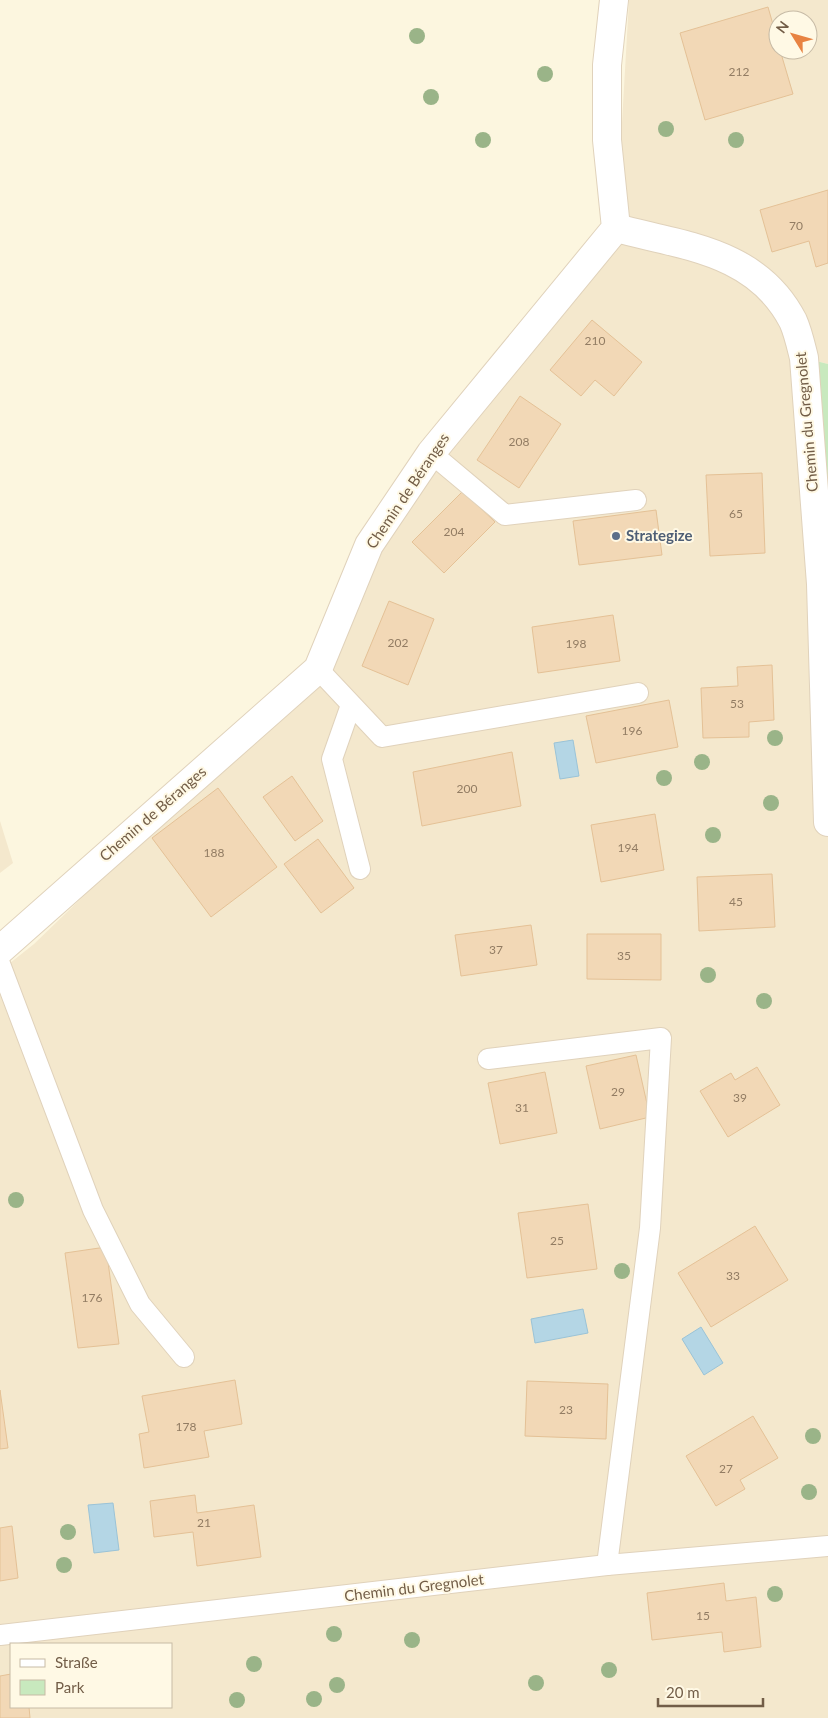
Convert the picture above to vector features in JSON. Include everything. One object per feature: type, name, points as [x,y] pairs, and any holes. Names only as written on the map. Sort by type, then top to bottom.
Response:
[{"type":"street","points":[[614,0],[607,65],[607,140],[616,228]]},
{"type":"street","name":"Chemin de Béranges","points":[[0,950],[318,669],[369,545],[431,453],[616,228]]},
{"type":"street","name":"Chemin du Gregnolet","points":[[616,228],[725,257],[754,273],[777,297],[793,322],[804,358],[821,584],[828,822]]},
{"type":"lane","points":[[431,453],[505,515],[636,500]]},
{"type":"lane","points":[[318,669],[382,737],[638,693]]},
{"type":"lane","points":[[351,705],[332,759],[354,828],[360,868]]},
{"type":"lane","points":[[0,964],[93,1210],[140,1304],[184,1357]]},
{"type":"lane","points":[[488,1059],[661,1038],[650,1228],[607,1565]]},
{"type":"lane","name":"Chemin du Gregnolet","points":[[0,1636],[607,1565],[828,1546]]},
{"type":"shaded area","points":[[629,0],[828,0],[828,364],[805,358],[828,822],[828,1718],[0,1718],[0,971],[34,944],[318,669],[369,545],[616,228]]},
{"type":"shaded area","points":[[0,821],[13,863],[0,873]]},
{"type":"green space","points":[[804,358],[828,364],[828,822]]},
{"type":"water","points":[[573,740],[579,776],[560,779],[554,743]]},
{"type":"water","points":[[583,1309],[588,1333],[535,1343],[531,1319]]},
{"type":"water","points":[[701,1327],[723,1363],[704,1375],[682,1339]]},
{"type":"water","points":[[113,1503],[119,1550],[94,1553],[88,1505]]},
{"type":"building","points":[[768,7],[768,60],[783,60],[793,94],[705,120],[680,33]]},
{"type":"building","points":[[828,190],[828,263],[816,267],[809,241],[772,252],[760,210]]},
{"type":"building","points":[[592,320],[642,362],[614,396],[595,380],[581,396],[550,370]]},
{"type":"building","points":[[520,396],[561,424],[519,488],[477,460]]},
{"type":"building","points":[[762,473],[765,553],[710,556],[706,475]]},
{"type":"building","points":[[463,491],[495,522],[444,573],[412,542]]},
{"type":"building","points":[[656,510],[662,555],[579,565],[573,521]]},
{"type":"building","points":[[389,601],[434,619],[408,685],[362,666]]},
{"type":"building","points":[[613,615],[620,661],[538,673],[532,627]]},
{"type":"building","points":[[772,665],[774,720],[749,722],[749,737],[703,738],[701,688],[738,686],[737,667]]},
{"type":"building","points":[[669,700],[678,747],[596,763],[586,716]]},
{"type":"building","points":[[512,752],[521,806],[422,826],[413,772]]},
{"type":"building","points":[[292,776],[323,821],[295,841],[263,797]]},
{"type":"building","points":[[218,788],[277,867],[211,917],[152,838]]},
{"type":"building","points":[[655,814],[664,870],[601,882],[591,825]]},
{"type":"building","points":[[318,839],[354,888],[321,913],[284,864]]},
{"type":"building","points":[[772,874],[775,927],[699,931],[697,877]]},
{"type":"building","points":[[531,925],[537,965],[461,976],[455,935]]},
{"type":"building","points":[[587,934],[661,934],[661,980],[587,979]]},
{"type":"building","points":[[636,1055],[650,1117],[600,1129],[586,1066]]},
{"type":"building","points":[[757,1067],[780,1105],[728,1137],[700,1091],[731,1073],[735,1080]]},
{"type":"building","points":[[545,1072],[557,1133],[500,1144],[488,1083]]},
{"type":"building","points":[[588,1204],[597,1269],[527,1278],[518,1213]]},
{"type":"building","points":[[755,1226],[788,1280],[711,1327],[678,1273]]},
{"type":"building","points":[[106,1247],[119,1344],[78,1348],[65,1253]]},
{"type":"building","points":[[235,1380],[242,1424],[204,1431],[209,1457],[144,1468],[139,1434],[149,1432],[142,1396]]},
{"type":"building","points":[[527,1381],[608,1384],[606,1439],[525,1436]]},
{"type":"building","points":[[0,1390],[8,1448],[0,1449]]},
{"type":"building","points":[[753,1416],[778,1458],[740,1480],[745,1489],[716,1506],[686,1456]]},
{"type":"building","points":[[195,1495],[197,1513],[254,1505],[261,1557],[197,1566],[193,1532],[154,1537],[150,1501]]},
{"type":"building","points":[[12,1526],[18,1578],[0,1581],[0,1528]]},
{"type":"building","points":[[724,1583],[726,1601],[756,1597],[761,1647],[724,1652],[722,1632],[652,1640],[647,1593]]},
{"type":"building","points":[[10,1674],[10,1708],[29,1708],[30,1718],[0,1718],[0,1676]]},
{"type":"place","name":"Strategize","points":[[616,536]]}]
